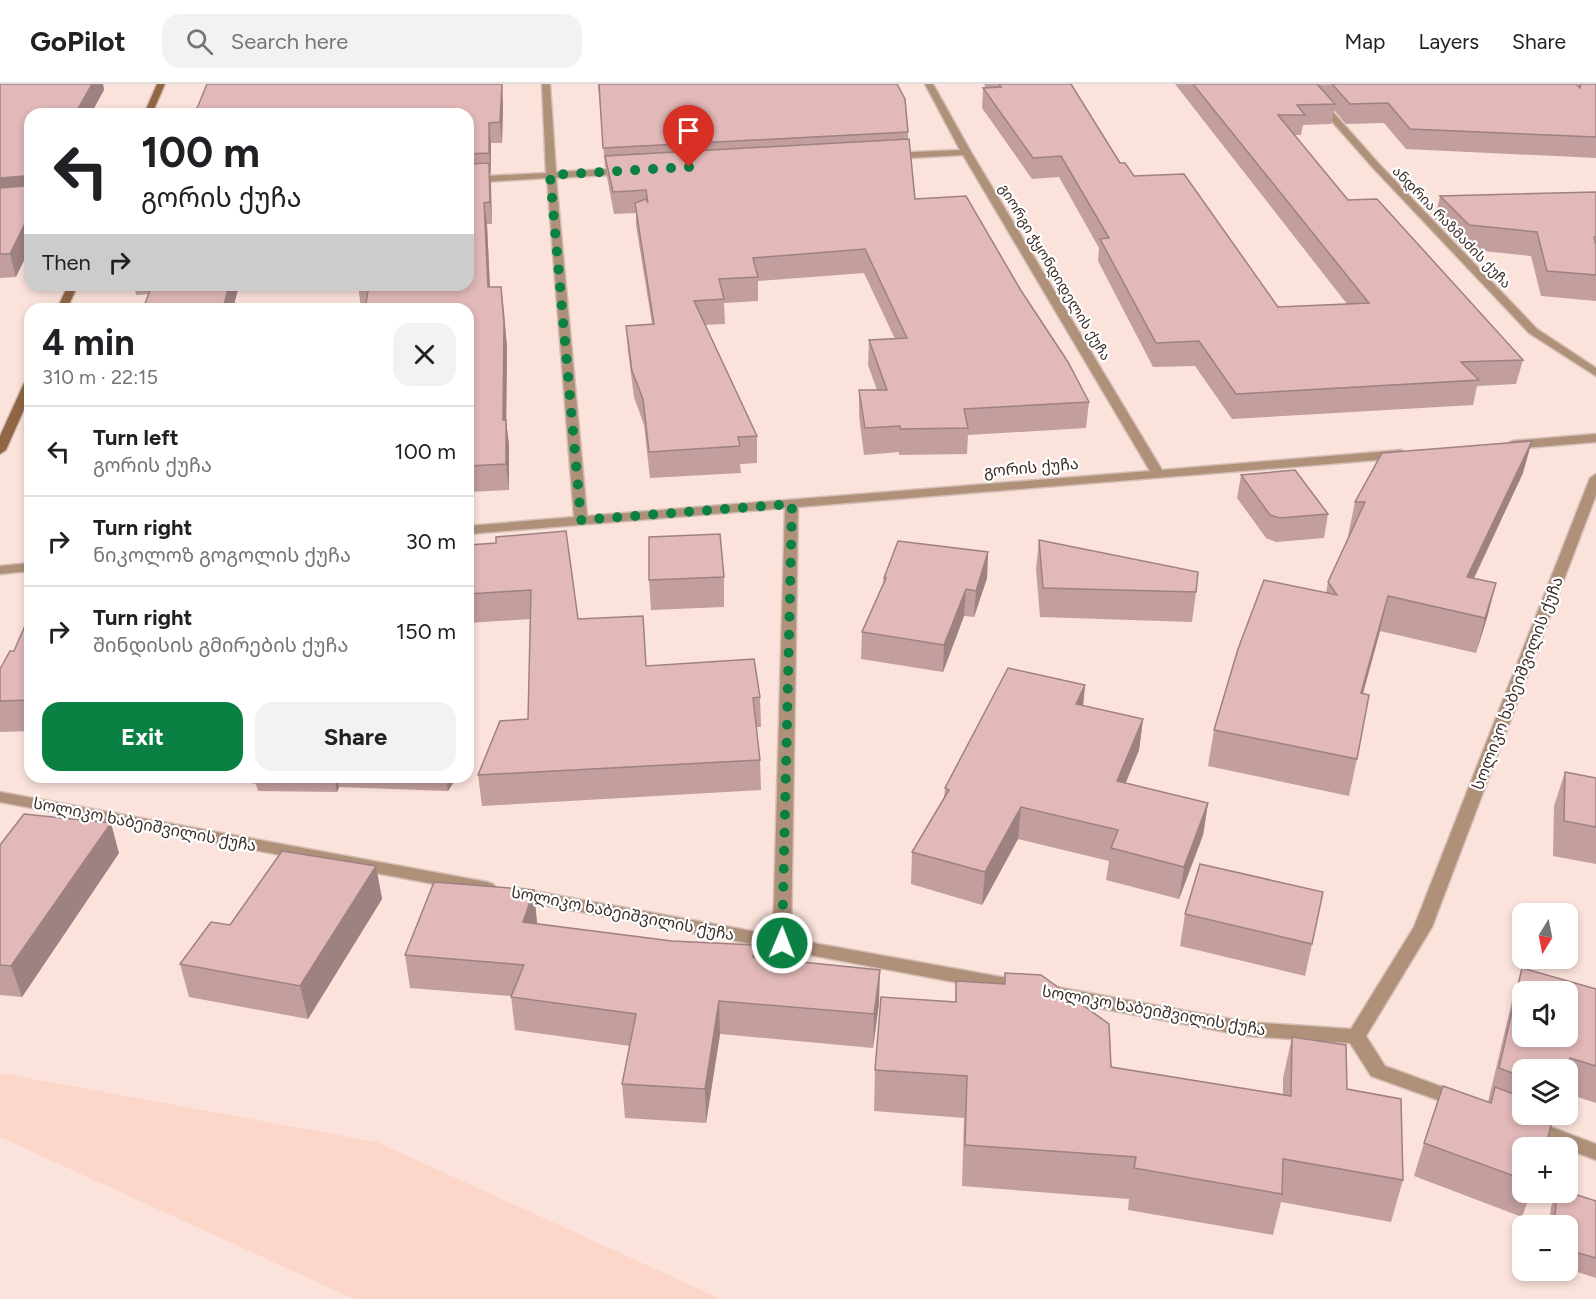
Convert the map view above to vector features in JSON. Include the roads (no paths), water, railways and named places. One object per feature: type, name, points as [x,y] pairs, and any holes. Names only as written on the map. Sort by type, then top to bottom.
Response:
[{"type":"street","points":[[151,108],[161,84]]},
{"type":"street","points":[[546,84],[550,175],[581,520]]},
{"type":"street","name":"გიორგი ჭყონდიდელის ქუჩა","points":[[929,84],[966,152],[1158,473]]},
{"type":"street","name":"ანდრია რაზმაძის ქუჩა","points":[[1302,84],[1385,176],[1533,331],[1596,372]]},
{"type":"street","points":[[883,156],[966,152]]},
{"type":"street","points":[[474,180],[634,170]]},
{"type":"street","points":[[0,450],[24,396]]},
{"type":"street","points":[[1501,446],[1596,438]]},
{"type":"street","name":"გორის ქუჩა","points":[[474,529],[1419,453]]},
{"type":"street","name":"სოლიკო ხაბეიშვილის ქუჩა","points":[[0,798],[1247,1029],[1356,1036],[1423,927],[1596,478]]},
{"type":"street","points":[[782,943],[792,504]]},
{"type":"street","points":[[0,570],[24,568]]},
{"type":"street","points":[[1356,1036],[1378,1071],[1476,1107]]},
{"type":"street","points":[[1509,1119],[1596,1152]]}]
